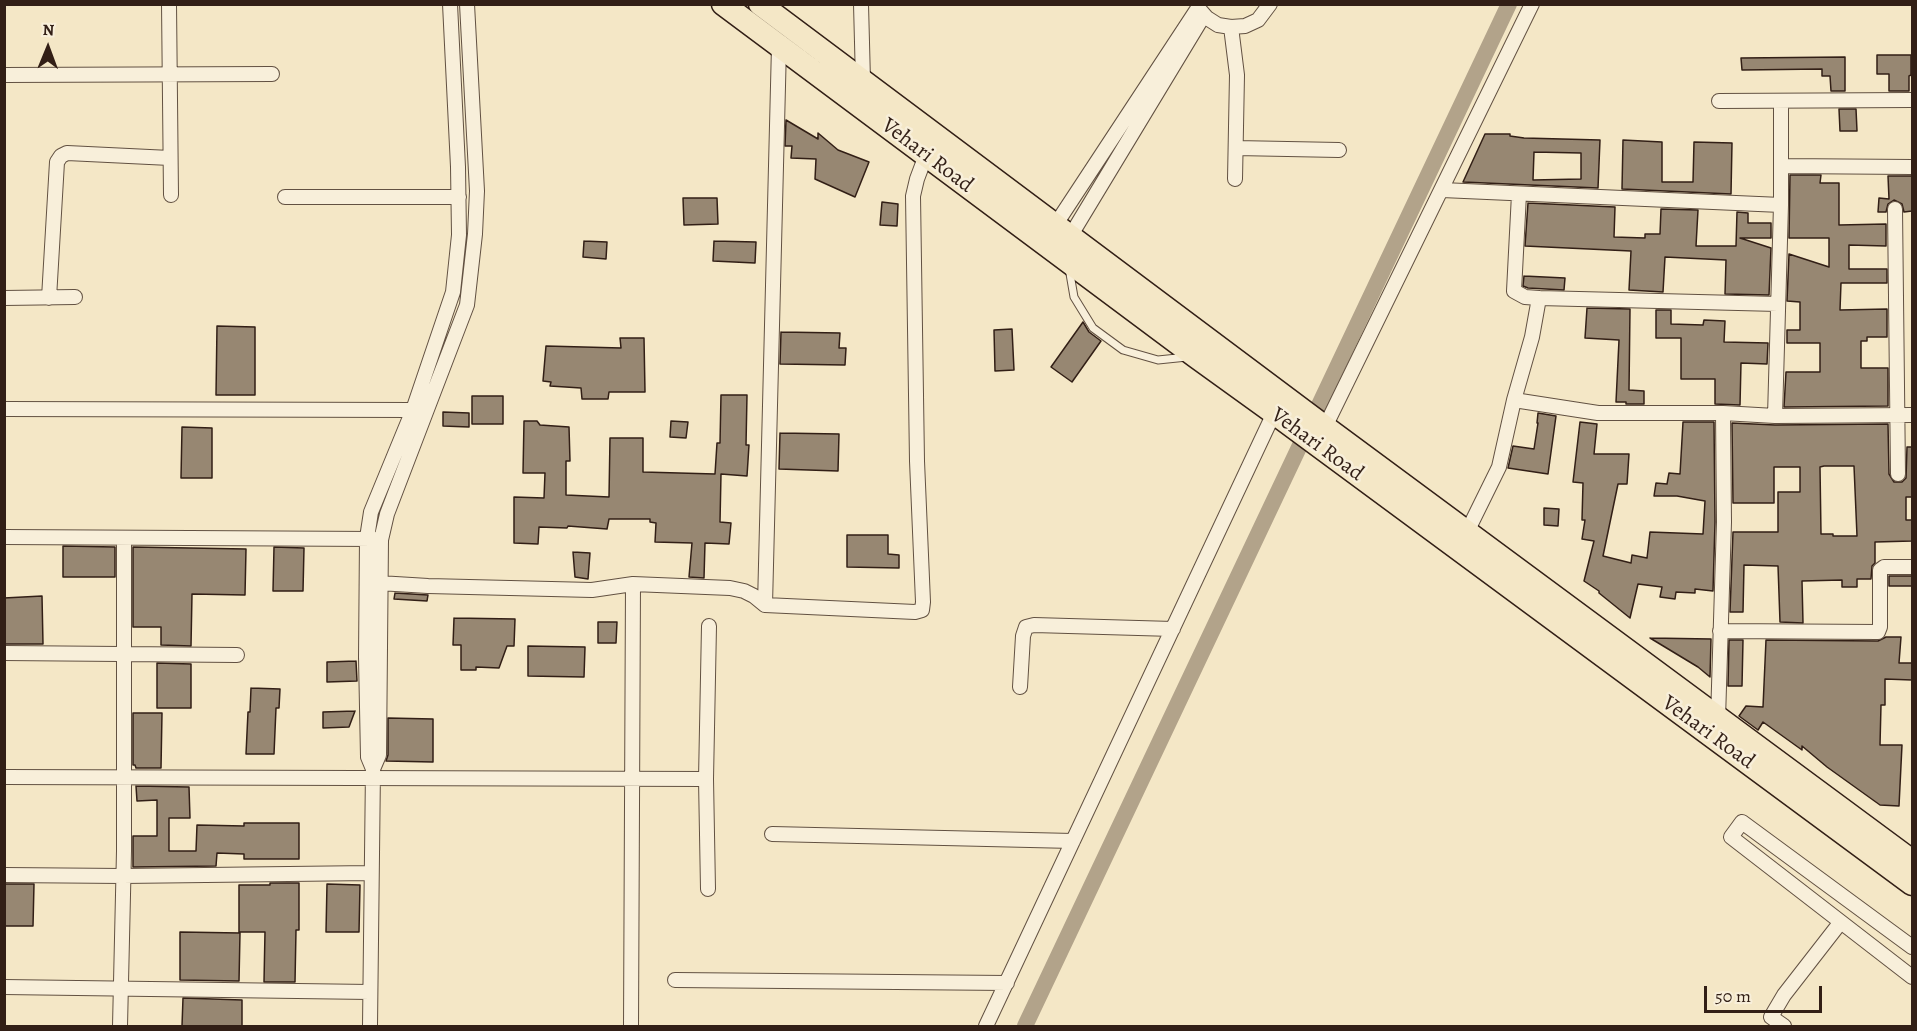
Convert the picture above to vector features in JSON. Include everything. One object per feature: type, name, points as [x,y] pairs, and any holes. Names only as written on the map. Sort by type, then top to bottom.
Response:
[{"type":"main road","name":"Vehari Road","points":[[723,4],[926,155],[1066,243]]},
{"type":"main road","name":"Vehari Road","points":[[760,4],[863,81],[1206,351],[1275,414],[1912,884]]},
{"type":"main road","name":"Vehari Road","points":[[1206,351],[1324,427],[1912,861]]},
{"type":"street","points":[[169,4],[171,195]]},
{"type":"street","points":[[370,1026],[373,773],[379,755],[380,583],[371,512],[413,410],[453,292],[459,236],[459,197],[450,4]]},
{"type":"street","points":[[373,773],[368,757],[366,657],[374,539],[387,514],[467,304],[477,191],[467,4]]},
{"type":"street","points":[[861,4],[863,81]]},
{"type":"street","points":[[1066,243],[1200,9],[1218,25],[1245,26],[1258,20],[1270,4]]},
{"type":"street","points":[[1324,427],[1532,4]]},
{"type":"street","points":[[1231,27],[1237,75],[1235,179]]},
{"type":"street","points":[[765,605],[779,46]]},
{"type":"street","points":[[4,75],[272,74]]},
{"type":"street","points":[[1719,101],[1912,100]]},
{"type":"street","points":[[1775,416],[1781,205],[1781,101]]},
{"type":"street","points":[[1236,148],[1339,150]]},
{"type":"street","points":[[49,298],[57,162],[61,156],[67,153],[170,158]]},
{"type":"street","points":[[380,583],[592,590],[633,584],[730,588],[744,591],[765,605],[915,612],[922,610],[917,461],[914,196],[917,179],[926,155]]},
{"type":"street","points":[[1781,166],[1912,166]]},
{"type":"street","points":[[1442,190],[1781,205]]},
{"type":"street","points":[[1519,194],[1514,291],[1525,297],[1778,304]]},
{"type":"street","points":[[285,197],[459,197]]},
{"type":"street","points":[[1895,209],[1898,474]]},
{"type":"street","points":[[4,298],[75,297]]},
{"type":"street","points":[[1467,532],[1499,467],[1514,400],[1532,337],[1539,298]]},
{"type":"street","points":[[1514,400],[1598,413],[1723,413],[1775,416],[1912,415]]},
{"type":"street","points":[[4,409],[413,410]]},
{"type":"street","points":[[1718,719],[1724,522],[1723,413]]},
{"type":"street","points":[[986,1026],[1275,414]]},
{"type":"street","points":[[4,537],[374,539]]},
{"type":"street","points":[[120,1026],[124,777],[124,538]]},
{"type":"street","points":[[1720,631],[1878,632],[1880,570],[1884,567],[1912,567]]},
{"type":"street","points":[[631,1026],[633,584]]},
{"type":"street","points":[[1020,687],[1023,636],[1026,627],[1034,625],[1173,629]]},
{"type":"street","points":[[708,889],[706,779],[709,626]]},
{"type":"street","points":[[4,653],[237,655]]},
{"type":"street","points":[[4,777],[373,773],[706,779]]},
{"type":"street","points":[[1912,947],[1742,822],[1731,837],[1912,977]]},
{"type":"street","points":[[772,834],[1073,841]]},
{"type":"street","points":[[4,875],[371,873]]},
{"type":"street","points":[[1784,1026],[1771,1017],[1784,995],[1840,923]]},
{"type":"street","points":[[675,980],[1007,983]]},
{"type":"street","points":[[4,987],[370,992]]},
{"type":"lane","points":[[1066,243],[1074,297],[1093,328],[1123,350],[1158,360],[1206,351]]},
{"type":"building","points":[[1877,55],[1911,55],[1909,91],[1889,91],[1889,74],[1877,74]]},
{"type":"building","points":[[1845,57],[1845,91],[1831,91],[1830,76],[1822,76],[1822,69],[1742,70],[1741,58]]},
{"type":"building","points":[[1839,109],[1856,109],[1857,131],[1840,131]]},
{"type":"building","points":[[786,120],[818,139],[818,133],[838,150],[869,162],[855,197],[815,179],[816,159],[791,158],[792,146],[785,146]]},
{"type":"building","points":[[1485,134],[1510,134],[1510,136],[1524,138],[1600,140],[1598,188],[1463,182]],"holes":[[[1534,152],[1581,153],[1581,179],[1533,180]]]},
{"type":"building","points":[[1623,140],[1662,142],[1662,182],[1693,182],[1694,142],[1732,143],[1731,194],[1622,189]]},
{"type":"building","points":[[1790,175],[1821,175],[1820,183],[1839,183],[1839,225],[1886,224],[1886,246],[1849,245],[1849,269],[1887,269],[1887,283],[1841,283],[1840,310],[1887,309],[1887,337],[1867,337],[1867,341],[1861,341],[1861,368],[1888,368],[1888,406],[1784,407],[1786,372],[1820,372],[1820,343],[1787,343],[1787,330],[1800,330],[1800,302],[1787,301],[1789,254],[1829,267],[1829,238],[1789,238]]},
{"type":"building","points":[[1888,176],[1912,176],[1912,211],[1904,212],[1902,204],[1894,200],[1888,204],[1886,212],[1878,212],[1879,198],[1889,199]]},
{"type":"building","points":[[683,198],[717,198],[718,224],[684,225]]},
{"type":"building","points":[[882,202],[898,204],[897,226],[880,225]]},
{"type":"building","points":[[1528,203],[1615,207],[1614,237],[1645,238],[1645,234],[1660,234],[1661,209],[1698,210],[1696,246],[1736,246],[1737,212],[1748,213],[1748,223],[1771,223],[1771,238],[1740,238],[1771,248],[1769,295],[1725,294],[1726,260],[1665,257],[1663,292],[1629,290],[1631,251],[1525,246]]},
{"type":"building","points":[[584,241],[607,242],[606,259],[583,257]]},
{"type":"building","points":[[714,241],[756,242],[755,263],[713,261]]},
{"type":"building","points":[[1524,276],[1565,278],[1564,290],[1528,288],[1523,286]]},
{"type":"building","points":[[1587,308],[1630,309],[1629,390],[1644,391],[1644,404],[1616,402],[1619,340],[1585,338]]},
{"type":"building","points":[[1656,310],[1671,310],[1671,324],[1703,325],[1704,320],[1725,321],[1724,342],[1768,343],[1767,364],[1741,363],[1740,405],[1715,404],[1715,379],[1681,379],[1681,338],[1656,338]]},
{"type":"building","points":[[1083,322],[1089,332],[1101,341],[1072,382],[1051,367]]},
{"type":"building","points":[[217,326],[255,327],[255,395],[216,395]]},
{"type":"building","points":[[1012,329],[1014,370],[995,371],[994,330]]},
{"type":"building","points":[[781,332],[840,333],[839,348],[846,348],[845,365],[780,364]]},
{"type":"building","points":[[620,338],[644,338],[645,392],[609,392],[608,399],[582,399],[581,388],[550,386],[551,382],[543,381],[546,346],[621,348]]},
{"type":"building","points":[[721,395],[747,395],[746,445],[749,445],[747,476],[721,474],[720,522],[731,523],[729,544],[705,543],[704,578],[689,577],[692,543],[655,542],[656,523],[650,522],[650,519],[609,519],[607,529],[568,526],[567,528],[539,527],[538,544],[514,543],[514,497],[544,498],[545,473],[523,473],[524,421],[537,421],[540,425],[569,427],[570,461],[566,461],[566,495],[609,497],[610,438],[643,438],[643,472],[715,474],[717,443],[720,443]]},
{"type":"building","points":[[472,396],[503,396],[503,424],[472,424]]},
{"type":"building","points":[[443,412],[469,413],[469,427],[443,426]]},
{"type":"building","points":[[1538,413],[1556,416],[1548,474],[1508,468],[1513,446],[1534,449]]},
{"type":"building","points":[[671,421],[688,422],[686,438],[670,437]]},
{"type":"building","points":[[1580,422],[1597,424],[1594,454],[1629,454],[1627,484],[1618,484],[1603,556],[1631,563],[1632,555],[1647,558],[1650,532],[1703,534],[1705,501],[1677,496],[1654,496],[1656,483],[1667,484],[1669,473],[1680,474],[1683,422],[1714,422],[1713,591],[1695,589],[1695,593],[1676,592],[1675,599],[1660,597],[1662,587],[1638,584],[1630,618],[1584,581],[1594,541],[1582,539],[1585,520],[1582,520],[1583,483],[1573,482]]},
{"type":"building","points":[[1732,423],[1888,424],[1889,474],[1894,482],[1902,482],[1906,478],[1907,447],[1912,447],[1912,497],[1906,497],[1906,520],[1912,520],[1912,541],[1875,542],[1875,563],[1872,566],[1871,579],[1857,579],[1857,587],[1842,587],[1842,580],[1802,581],[1803,623],[1780,622],[1778,566],[1744,565],[1743,612],[1730,612],[1733,532],[1778,532],[1778,492],[1800,492],[1800,467],[1774,467],[1774,503],[1733,503]],"holes":[[[1854,466],[1857,536],[1821,534],[1820,467]]]},
{"type":"building","points":[[182,427],[212,428],[212,478],[181,478]]},
{"type":"building","points":[[780,433],[839,434],[838,471],[779,469]]},
{"type":"building","points":[[1544,508],[1559,509],[1558,526],[1544,525]]},
{"type":"building","points":[[847,535],[888,535],[888,554],[899,555],[899,568],[847,567]]},
{"type":"building","points":[[63,546],[115,547],[115,577],[63,577]]},
{"type":"building","points":[[133,547],[246,549],[245,595],[192,594],[191,646],[161,645],[161,627],[133,627]]},
{"type":"building","points":[[274,547],[304,548],[303,591],[273,591]]},
{"type":"building","points":[[573,552],[590,553],[588,579],[575,577]]},
{"type":"building","points":[[1889,576],[1912,576],[1912,586],[1889,586]]},
{"type":"building","points":[[395,593],[428,595],[427,601],[394,599]]},
{"type":"building","points":[[42,596],[43,644],[4,644],[4,598]]},
{"type":"building","points":[[454,618],[515,619],[514,646],[507,646],[499,668],[476,667],[476,670],[461,670],[461,645],[453,645]]},
{"type":"building","points":[[598,622],[617,622],[616,643],[598,643]]},
{"type":"building","points":[[1886,637],[1901,637],[1899,663],[1912,663],[1912,680],[1885,679],[1885,705],[1881,705],[1880,745],[1902,745],[1899,806],[1880,805],[1802,746],[1802,750],[1763,722],[1758,730],[1739,716],[1746,706],[1763,707],[1766,640],[1878,641]]},
{"type":"building","points":[[1650,638],[1711,639],[1710,677],[1698,667]]},
{"type":"building","points":[[1729,640],[1743,640],[1742,686],[1728,686]]},
{"type":"building","points":[[528,646],[585,647],[584,677],[528,676]]},
{"type":"building","points":[[356,661],[357,681],[327,682],[327,662]]},
{"type":"building","points":[[157,663],[191,664],[191,708],[157,708]]},
{"type":"building","points":[[251,688],[280,689],[279,708],[276,708],[274,754],[246,754]]},
{"type":"building","points":[[355,711],[349,727],[323,728],[323,712]]},
{"type":"building","points":[[133,713],[162,713],[161,768],[136,768],[133,765]]},
{"type":"building","points":[[388,718],[433,719],[433,762],[386,761]]},
{"type":"building","points":[[136,786],[189,787],[190,818],[169,818],[169,851],[196,851],[197,825],[244,826],[244,823],[299,823],[299,859],[244,859],[244,854],[217,853],[216,866],[133,867],[133,836],[157,836],[157,800],[137,801]]},
{"type":"building","points":[[270,883],[299,883],[299,930],[296,930],[295,982],[264,982],[265,932],[239,932],[239,885],[270,885]]},
{"type":"building","points":[[4,884],[34,884],[33,926],[4,926]]},
{"type":"building","points":[[327,884],[360,885],[359,932],[326,932]]},
{"type":"building","points":[[180,932],[240,933],[239,981],[180,980]]},
{"type":"building","points":[[183,998],[242,1000],[242,1026],[182,1026]]},
{"type":"waterway","points":[[1025,1026],[1509,4]]}]
